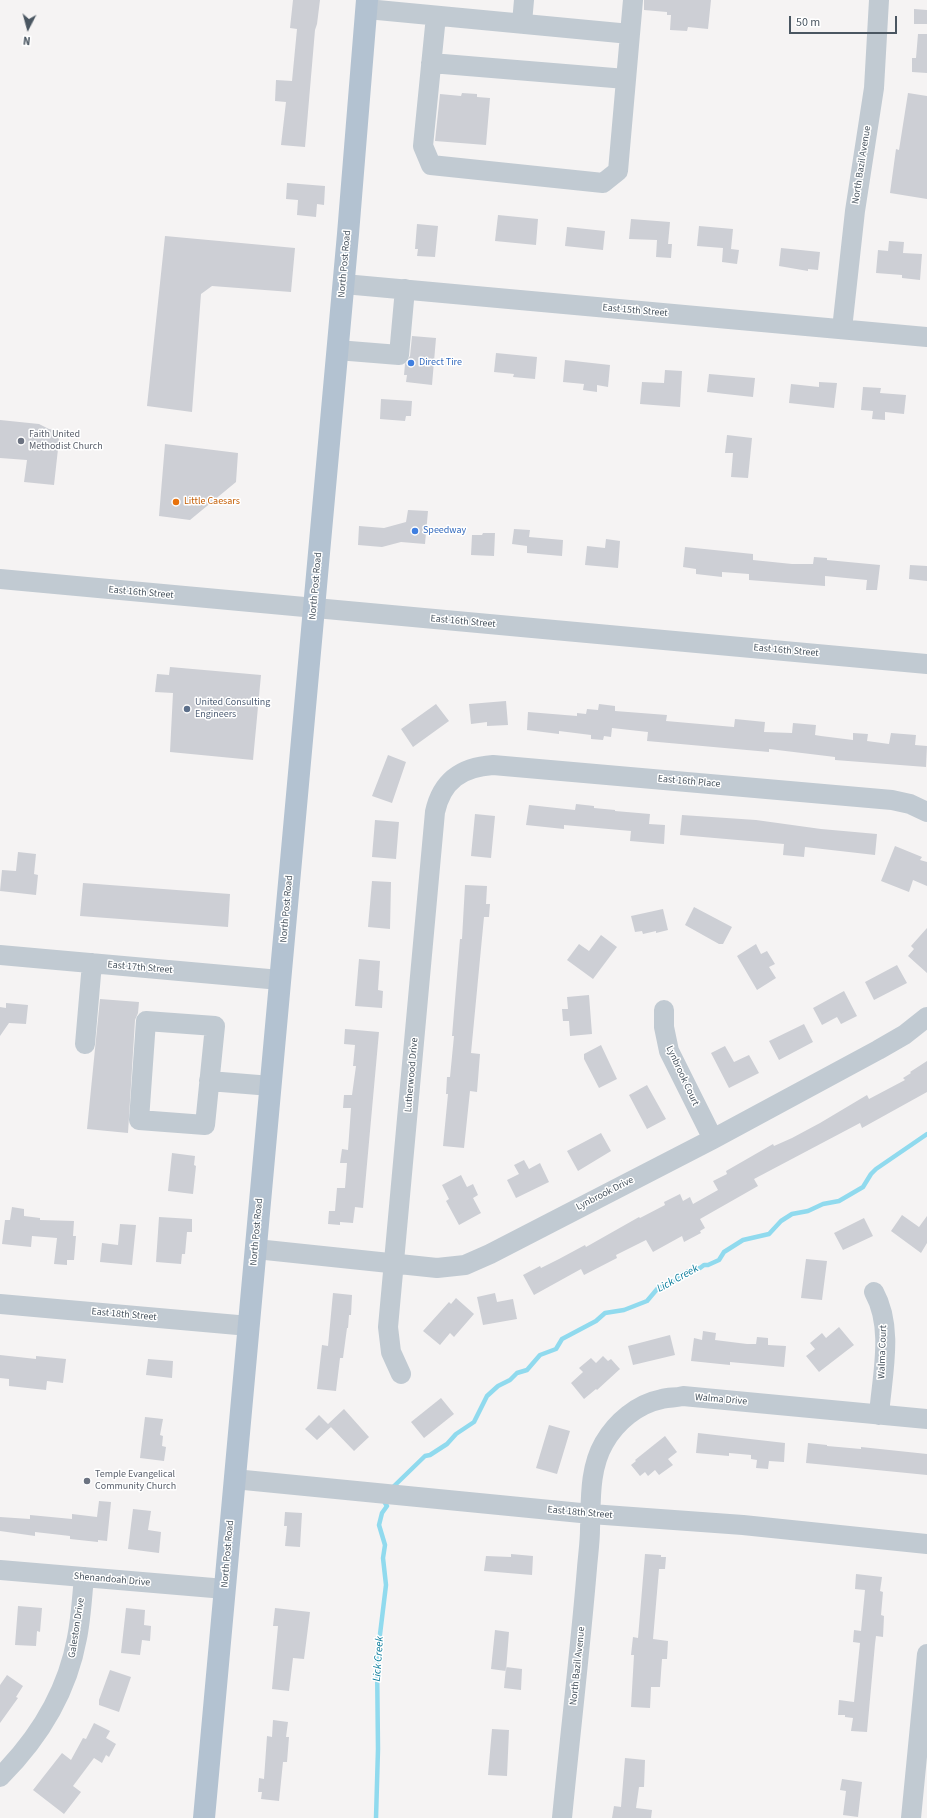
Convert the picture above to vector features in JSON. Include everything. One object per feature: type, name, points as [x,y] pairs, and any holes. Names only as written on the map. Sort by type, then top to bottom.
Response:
[{"type":"main road","name":"North Post Road","points":[[204,1818],[344,284],[367,5]]},
{"type":"street","points":[[522,24],[524,0]]},
{"type":"street","points":[[436,16],[422,146],[431,165],[603,183],[618,171],[633,0]]},
{"type":"street","name":"North Bazil Avenue","points":[[842,329],[855,211],[874,88],[879,0]]},
{"type":"street","points":[[367,5],[436,16],[630,34]]},
{"type":"street","points":[[431,63],[626,79]]},
{"type":"street","name":"East 15th Street","points":[[344,284],[927,337]]},
{"type":"street","points":[[337,350],[399,355],[405,289]]},
{"type":"street","name":"East 16th Street","points":[[0,579],[314,610],[648,638],[927,664]]},
{"type":"street","name":"East 16th Place","points":[[453,779],[477,766],[493,765],[892,800],[910,804],[927,812]]},
{"type":"street","name":"Lutherwood Drive","points":[[401,1374],[393,1360],[388,1336],[435,812],[440,796],[453,779]]},
{"type":"street","name":"East 17th Street","points":[[0,955],[280,980]]},
{"type":"street","points":[[85,1044],[92,963]]},
{"type":"street","name":"Lynbrook Court","points":[[664,1010],[664,1028],[668,1051],[713,1138]]},
{"type":"street","name":"Lynbrook Drive","points":[[256,1249],[444,1268],[465,1265],[478,1260],[713,1138],[878,1050],[904,1035],[927,1016]]},
{"type":"street","points":[[146,1021],[215,1026],[209,1081],[205,1125],[139,1120],[146,1021]]},
{"type":"street","points":[[209,1081],[271,1086]]},
{"type":"street","name":"Walma Court","points":[[874,1292],[882,1309],[886,1330],[879,1415]]},
{"type":"street","name":"East 18th Street","points":[[0,1304],[249,1326]]},
{"type":"street","name":"Walma Drive","points":[[590,1514],[594,1471],[603,1444],[616,1427],[628,1415],[641,1407],[658,1400],[683,1396],[927,1419]]},
{"type":"street","name":"East 18th Street","points":[[234,1479],[590,1514],[743,1525],[927,1544]]},
{"type":"street","name":"North Bazil Avenue","points":[[562,1818],[579,1658],[590,1514]]},
{"type":"street","name":"Shenandoah Drive","points":[[0,1570],[225,1589]]},
{"type":"street","name":"Galeston Drive","points":[[0,1777],[27,1748],[39,1731],[53,1709],[61,1690],[71,1665],[77,1639],[84,1577]]},
{"type":"street","points":[[911,1818],[927,1654]]},
{"type":"building","points":[[293,0],[320,0],[315,30],[305,147],[281,145],[286,102],[275,101],[276,80],[292,81],[297,29],[290,28]]},
{"type":"building","points":[[644,0],[711,0],[708,29],[688,27],[687,31],[670,30],[671,15],[667,15],[667,12],[644,10]]},
{"type":"building","points":[[914,9],[927,10],[927,24],[914,24]]},
{"type":"building","points":[[918,34],[927,34],[927,73],[912,72],[912,58],[916,58]]},
{"type":"building","points":[[462,93],[477,94],[477,97],[490,98],[486,145],[435,141],[440,94],[461,96]]},
{"type":"building","points":[[908,93],[927,96],[927,199],[890,193],[896,149],[899,150]]},
{"type":"building","points":[[287,183],[325,186],[324,205],[317,204],[316,217],[297,215],[298,200],[286,199]]},
{"type":"building","points":[[498,215],[538,219],[536,245],[495,241]]},
{"type":"building","points":[[631,219],[670,222],[668,244],[672,244],[671,258],[656,257],[657,240],[629,239]]},
{"type":"building","points":[[417,224],[438,226],[435,257],[417,256],[418,249],[415,249]]},
{"type":"building","points":[[699,226],[733,229],[731,249],[739,250],[737,264],[722,262],[723,248],[697,246]]},
{"type":"building","points":[[567,227],[605,231],[603,250],[565,246]]},
{"type":"building","points":[[165,236],[295,248],[291,292],[212,286],[201,294],[192,412],[147,406]]},
{"type":"building","points":[[889,241],[904,242],[903,253],[922,254],[920,280],[902,278],[902,275],[876,273],[878,250],[888,251]]},
{"type":"building","points":[[781,248],[820,252],[818,270],[808,269],[808,271],[779,266]]},
{"type":"building","points":[[412,336],[436,338],[432,385],[406,382],[407,375],[404,375],[405,364],[410,356]]},
{"type":"building","points":[[496,353],[537,357],[535,379],[513,377],[514,374],[494,372]]},
{"type":"building","points":[[565,360],[610,365],[608,387],[597,385],[597,392],[583,390],[584,384],[563,382]]},
{"type":"building","points":[[665,370],[682,371],[680,407],[640,404],[642,382],[664,383]]},
{"type":"building","points":[[709,374],[755,378],[753,397],[707,392]]},
{"type":"building","points":[[819,382],[837,383],[834,408],[789,403],[791,384],[819,387]]},
{"type":"building","points":[[863,387],[881,388],[880,393],[906,395],[904,414],[885,412],[885,420],[872,419],[873,411],[861,410]]},
{"type":"building","points":[[381,399],[412,401],[411,416],[406,416],[405,421],[380,419]]},
{"type":"building","points":[[0,420],[39,424],[49,429],[60,431],[54,485],[24,482],[27,460],[0,458]]},
{"type":"building","points":[[727,435],[752,438],[748,478],[731,477],[733,453],[725,453]]},
{"type":"building","points":[[165,444],[238,453],[236,482],[190,520],[159,516]]},
{"type":"building","points":[[408,510],[428,511],[425,544],[401,542],[382,547],[358,545],[359,526],[384,528],[406,522]]},
{"type":"building","points":[[514,529],[530,530],[529,537],[563,540],[562,556],[527,553],[527,546],[512,544]]},
{"type":"building","points":[[483,533],[495,533],[494,556],[471,555],[472,535],[482,535]]},
{"type":"building","points":[[606,539],[620,541],[618,568],[585,565],[587,546],[605,548]]},
{"type":"building","points":[[685,547],[753,554],[753,560],[792,564],[813,564],[814,557],[827,558],[827,560],[880,565],[877,590],[866,590],[867,580],[825,576],[825,586],[749,580],[749,574],[722,572],[722,577],[696,574],[696,569],[683,567]]},
{"type":"building","points":[[910,565],[927,566],[927,581],[909,579]]},
{"type":"building","points":[[170,667],[261,675],[253,760],[170,752],[173,693],[155,692],[157,674],[169,675]]},
{"type":"building","points":[[506,701],[508,725],[487,726],[487,722],[471,724],[469,704]]},
{"type":"building","points":[[436,704],[449,721],[413,747],[401,729]]},
{"type":"building","points":[[599,704],[615,706],[615,711],[667,715],[666,721],[734,727],[735,719],[765,722],[764,732],[792,733],[793,723],[816,725],[815,735],[853,740],[853,733],[868,734],[867,741],[889,744],[891,733],[916,735],[915,745],[927,746],[926,767],[835,760],[835,757],[769,749],[769,752],[647,741],[648,732],[612,728],[611,737],[604,736],[603,740],[591,739],[591,735],[559,731],[559,734],[527,730],[528,712],[577,716],[577,713],[586,714],[587,709],[598,710]]},
{"type":"building","points":[[388,755],[406,762],[392,803],[372,796]]},
{"type":"building","points":[[576,804],[594,806],[594,808],[615,811],[650,814],[649,824],[665,825],[664,844],[630,841],[631,831],[564,825],[564,829],[526,825],[529,805],[575,810]]},
{"type":"building","points":[[475,814],[495,816],[491,858],[471,856]]},
{"type":"building","points":[[682,815],[756,820],[821,829],[877,834],[875,855],[805,847],[804,857],[783,855],[784,844],[680,835]]},
{"type":"building","points":[[375,820],[399,822],[396,859],[372,857]]},
{"type":"building","points":[[895,846],[922,857],[920,860],[927,862],[927,886],[913,880],[909,892],[881,881]]},
{"type":"building","points":[[18,852],[36,854],[34,874],[38,875],[36,895],[0,891],[2,870],[16,871]]},
{"type":"building","points":[[372,881],[391,882],[390,929],[368,927]]},
{"type":"building","points":[[83,883],[230,894],[228,927],[80,916]]},
{"type":"building","points":[[465,885],[487,886],[486,904],[490,904],[489,917],[484,917],[471,1053],[480,1054],[477,1092],[470,1091],[464,1148],[443,1146],[448,1094],[446,1094],[447,1077],[450,1077],[454,1036],[452,1036],[460,939],[462,939]]},
{"type":"building","points":[[694,907],[732,927],[723,944],[719,944],[685,925]]},
{"type":"building","points":[[663,909],[668,930],[643,934],[642,931],[635,932],[631,916]]},
{"type":"building","points":[[927,928],[927,973],[908,956],[914,949],[911,946]]},
{"type":"building","points":[[601,935],[617,947],[593,979],[567,960],[579,944],[589,951]]},
{"type":"building","points":[[756,944],[761,954],[767,951],[775,964],[769,967],[776,978],[757,990],[737,956]]},
{"type":"building","points":[[359,959],[380,961],[378,990],[383,991],[382,1008],[355,1006]]},
{"type":"building","points":[[897,965],[907,983],[874,1000],[865,982]]},
{"type":"building","points":[[844,991],[857,1016],[841,1024],[837,1017],[822,1025],[813,1008]]},
{"type":"building","points":[[589,995],[592,1034],[570,1036],[569,1021],[563,1021],[562,1009],[568,1009],[567,997]]},
{"type":"building","points":[[100,999],[139,1002],[138,1013],[135,1020],[128,1133],[87,1129]]},
{"type":"building","points":[[6,1003],[28,1005],[26,1024],[9,1023],[0,1036],[0,1007],[6,1008]]},
{"type":"building","points":[[804,1024],[813,1042],[779,1060],[769,1041]]},
{"type":"building","points":[[345,1029],[379,1032],[363,1208],[355,1207],[353,1223],[340,1222],[340,1225],[328,1224],[329,1211],[335,1211],[337,1188],[345,1188],[347,1163],[340,1163],[342,1149],[348,1150],[351,1108],[343,1108],[344,1095],[352,1095],[356,1066],[353,1066],[355,1045],[344,1044]]},
{"type":"building","points":[[601,1045],[617,1079],[599,1088],[584,1059],[584,1054]]},
{"type":"building","points":[[725,1046],[734,1062],[749,1055],[759,1073],[729,1088],[711,1053]]},
{"type":"building","points":[[927,1061],[927,1092],[862,1128],[860,1123],[754,1179],[758,1186],[700,1219],[705,1228],[700,1231],[701,1233],[684,1242],[682,1236],[653,1252],[646,1240],[616,1255],[617,1258],[584,1275],[581,1269],[534,1295],[523,1275],[540,1266],[541,1268],[585,1245],[586,1247],[639,1217],[640,1218],[665,1205],[664,1202],[680,1194],[683,1201],[690,1197],[693,1204],[718,1190],[713,1181],[727,1174],[726,1171],[773,1144],[774,1146],[792,1138],[820,1123],[867,1095],[869,1099],[905,1080],[903,1078]]},
{"type":"building","points":[[647,1085],[666,1119],[647,1129],[629,1095]]},
{"type":"building","points":[[601,1133],[611,1151],[578,1171],[567,1151]]},
{"type":"building","points":[[172,1153],[195,1156],[194,1165],[196,1166],[193,1194],[168,1191]]},
{"type":"building","points":[[524,1160],[529,1169],[540,1163],[549,1182],[516,1198],[507,1180],[519,1174],[514,1165]]},
{"type":"building","points":[[461,1175],[467,1187],[473,1184],[478,1195],[473,1198],[481,1213],[459,1225],[446,1201],[449,1199],[442,1185]]},
{"type":"building","points":[[12,1207],[24,1209],[24,1216],[40,1218],[40,1220],[74,1221],[73,1236],[76,1236],[74,1260],[67,1260],[67,1265],[54,1264],[57,1238],[32,1236],[31,1247],[2,1244],[5,1220],[10,1220]]},
{"type":"building","points":[[902,1215],[919,1227],[927,1216],[927,1243],[921,1253],[891,1231]]},
{"type":"building","points":[[159,1217],[192,1219],[192,1232],[187,1232],[185,1254],[182,1254],[181,1264],[156,1262]]},
{"type":"building","points":[[864,1218],[873,1236],[843,1250],[834,1233]]},
{"type":"building","points":[[120,1224],[136,1225],[132,1265],[100,1262],[102,1243],[118,1245]]},
{"type":"building","points":[[806,1259],[827,1261],[822,1300],[801,1298]]},
{"type":"building","points":[[333,1293],[352,1295],[351,1315],[349,1315],[343,1358],[340,1358],[336,1391],[317,1389],[322,1345],[328,1346]]},
{"type":"building","points":[[495,1293],[497,1302],[513,1299],[517,1319],[483,1325],[477,1297]]},
{"type":"building","points":[[456,1298],[474,1314],[454,1337],[450,1333],[440,1345],[423,1331],[449,1302],[451,1304]]},
{"type":"building","points":[[839,1327],[854,1345],[819,1372],[806,1356],[815,1349],[810,1343],[822,1333],[826,1338]]},
{"type":"building","points":[[703,1331],[716,1333],[715,1340],[756,1344],[757,1337],[768,1338],[768,1345],[786,1346],[784,1367],[730,1362],[730,1365],[691,1361],[694,1338],[702,1340]]},
{"type":"building","points":[[670,1335],[675,1355],[633,1365],[628,1346]]},
{"type":"building","points":[[0,1355],[36,1359],[36,1356],[66,1359],[63,1383],[47,1381],[46,1390],[9,1386],[9,1379],[0,1378]]},
{"type":"building","points":[[603,1356],[608,1361],[611,1359],[620,1369],[597,1390],[596,1389],[584,1399],[571,1383],[583,1372],[579,1368],[591,1358],[596,1363]]},
{"type":"building","points":[[148,1359],[173,1361],[172,1378],[146,1375]]},
{"type":"building","points":[[441,1398],[454,1414],[424,1438],[411,1422]]},
{"type":"building","points":[[344,1409],[369,1437],[354,1451],[328,1424]]},
{"type":"building","points":[[319,1415],[331,1427],[317,1440],[305,1429]]},
{"type":"building","points":[[145,1417],[163,1419],[160,1435],[163,1436],[162,1446],[166,1447],[164,1461],[140,1458]]},
{"type":"building","points":[[549,1425],[570,1431],[557,1474],[536,1468]]},
{"type":"building","points":[[698,1433],[785,1443],[784,1462],[769,1461],[768,1469],[756,1468],[757,1460],[751,1459],[751,1455],[729,1453],[729,1456],[696,1453]]},
{"type":"building","points":[[665,1436],[677,1452],[668,1459],[673,1465],[659,1475],[655,1470],[648,1476],[645,1472],[640,1476],[631,1465],[636,1461],[635,1460]]},
{"type":"building","points":[[808,1443],[827,1446],[861,1449],[861,1447],[927,1454],[927,1475],[806,1463]]},
{"type":"building","points":[[99,1501],[111,1502],[107,1541],[98,1540],[98,1542],[70,1539],[70,1536],[35,1532],[35,1536],[0,1531],[0,1517],[30,1519],[30,1515],[72,1519],[72,1514],[97,1517]]},
{"type":"building","points":[[133,1509],[151,1511],[148,1530],[161,1532],[159,1553],[128,1549]]},
{"type":"building","points":[[285,1512],[302,1513],[300,1547],[285,1546],[287,1526],[284,1526]]},
{"type":"building","points":[[511,1554],[533,1556],[532,1575],[484,1571],[486,1556],[511,1557]]},
{"type":"building","points":[[645,1554],[661,1555],[661,1557],[666,1557],[665,1569],[659,1569],[653,1639],[668,1641],[667,1659],[662,1659],[660,1687],[651,1687],[650,1708],[631,1707],[634,1655],[631,1655],[633,1637],[638,1638]]},
{"type":"building","points":[[856,1574],[882,1577],[880,1591],[883,1592],[881,1615],[884,1616],[883,1637],[876,1636],[867,1732],[851,1731],[853,1718],[845,1717],[845,1715],[838,1715],[839,1700],[854,1702],[860,1643],[853,1642],[854,1630],[861,1631],[865,1590],[855,1589]]},
{"type":"building","points":[[18,1606],[42,1608],[40,1632],[37,1631],[36,1646],[15,1645]]},
{"type":"building","points":[[126,1608],[145,1610],[144,1625],[151,1626],[150,1641],[142,1640],[140,1655],[121,1653]]},
{"type":"building","points":[[275,1608],[310,1612],[304,1659],[293,1658],[289,1691],[272,1689],[278,1626],[273,1626]]},
{"type":"building","points":[[495,1630],[509,1632],[506,1671],[491,1669]]},
{"type":"building","points":[[506,1667],[522,1669],[521,1690],[504,1688]]},
{"type":"building","points":[[110,1670],[131,1677],[119,1712],[99,1705],[99,1700]]},
{"type":"building","points":[[7,1675],[23,1686],[16,1697],[18,1698],[0,1723],[0,1685]]},
{"type":"building","points":[[273,1720],[288,1722],[286,1737],[289,1737],[287,1762],[283,1762],[279,1801],[261,1799],[262,1792],[258,1792],[259,1778],[264,1779],[267,1736],[272,1737]]},
{"type":"building","points":[[94,1723],[110,1731],[106,1738],[116,1744],[109,1757],[106,1755],[102,1763],[94,1758],[73,1786],[81,1792],[64,1814],[33,1790],[62,1753],[71,1760],[83,1738],[86,1739]]},
{"type":"building","points":[[492,1729],[509,1730],[507,1776],[488,1775]]},
{"type":"building","points":[[625,1758],[645,1760],[644,1787],[639,1787],[636,1808],[652,1810],[651,1818],[612,1818],[614,1806],[621,1807]]},
{"type":"building","points":[[842,1779],[862,1782],[858,1817],[843,1815],[846,1791],[840,1790]]},
{"type":"waterway","name":"Lick Creek","points":[[391,1489],[425,1456],[430,1455],[447,1444],[456,1434],[474,1422],[487,1396],[498,1386],[510,1380],[517,1373],[527,1370],[540,1355],[556,1349],[562,1339],[596,1321],[605,1313],[624,1310],[647,1301],[658,1288],[669,1285],[682,1274],[719,1260],[724,1252],[743,1240],[769,1234],[781,1221],[792,1214],[808,1211],[823,1204],[839,1201],[863,1187],[876,1169],[927,1134]]},
{"type":"waterway","name":"Lick Creek","points":[[376,1818],[378,1749],[377,1659],[386,1585],[383,1558],[385,1545],[379,1525],[382,1513],[387,1506],[385,1503]]},
{"type":"place","name":"Direct Tire","points":[[411,363]]},
{"type":"place","name":"Faith United Methodist Church","points":[[21,441]]},
{"type":"place","name":"Little Caesars","points":[[176,502]]},
{"type":"place","name":"Speedway","points":[[415,531]]},
{"type":"place","name":"United Consulting Engineers","points":[[187,709]]},
{"type":"place","name":"Temple Evangelical Community Church","points":[[87,1481]]}]
